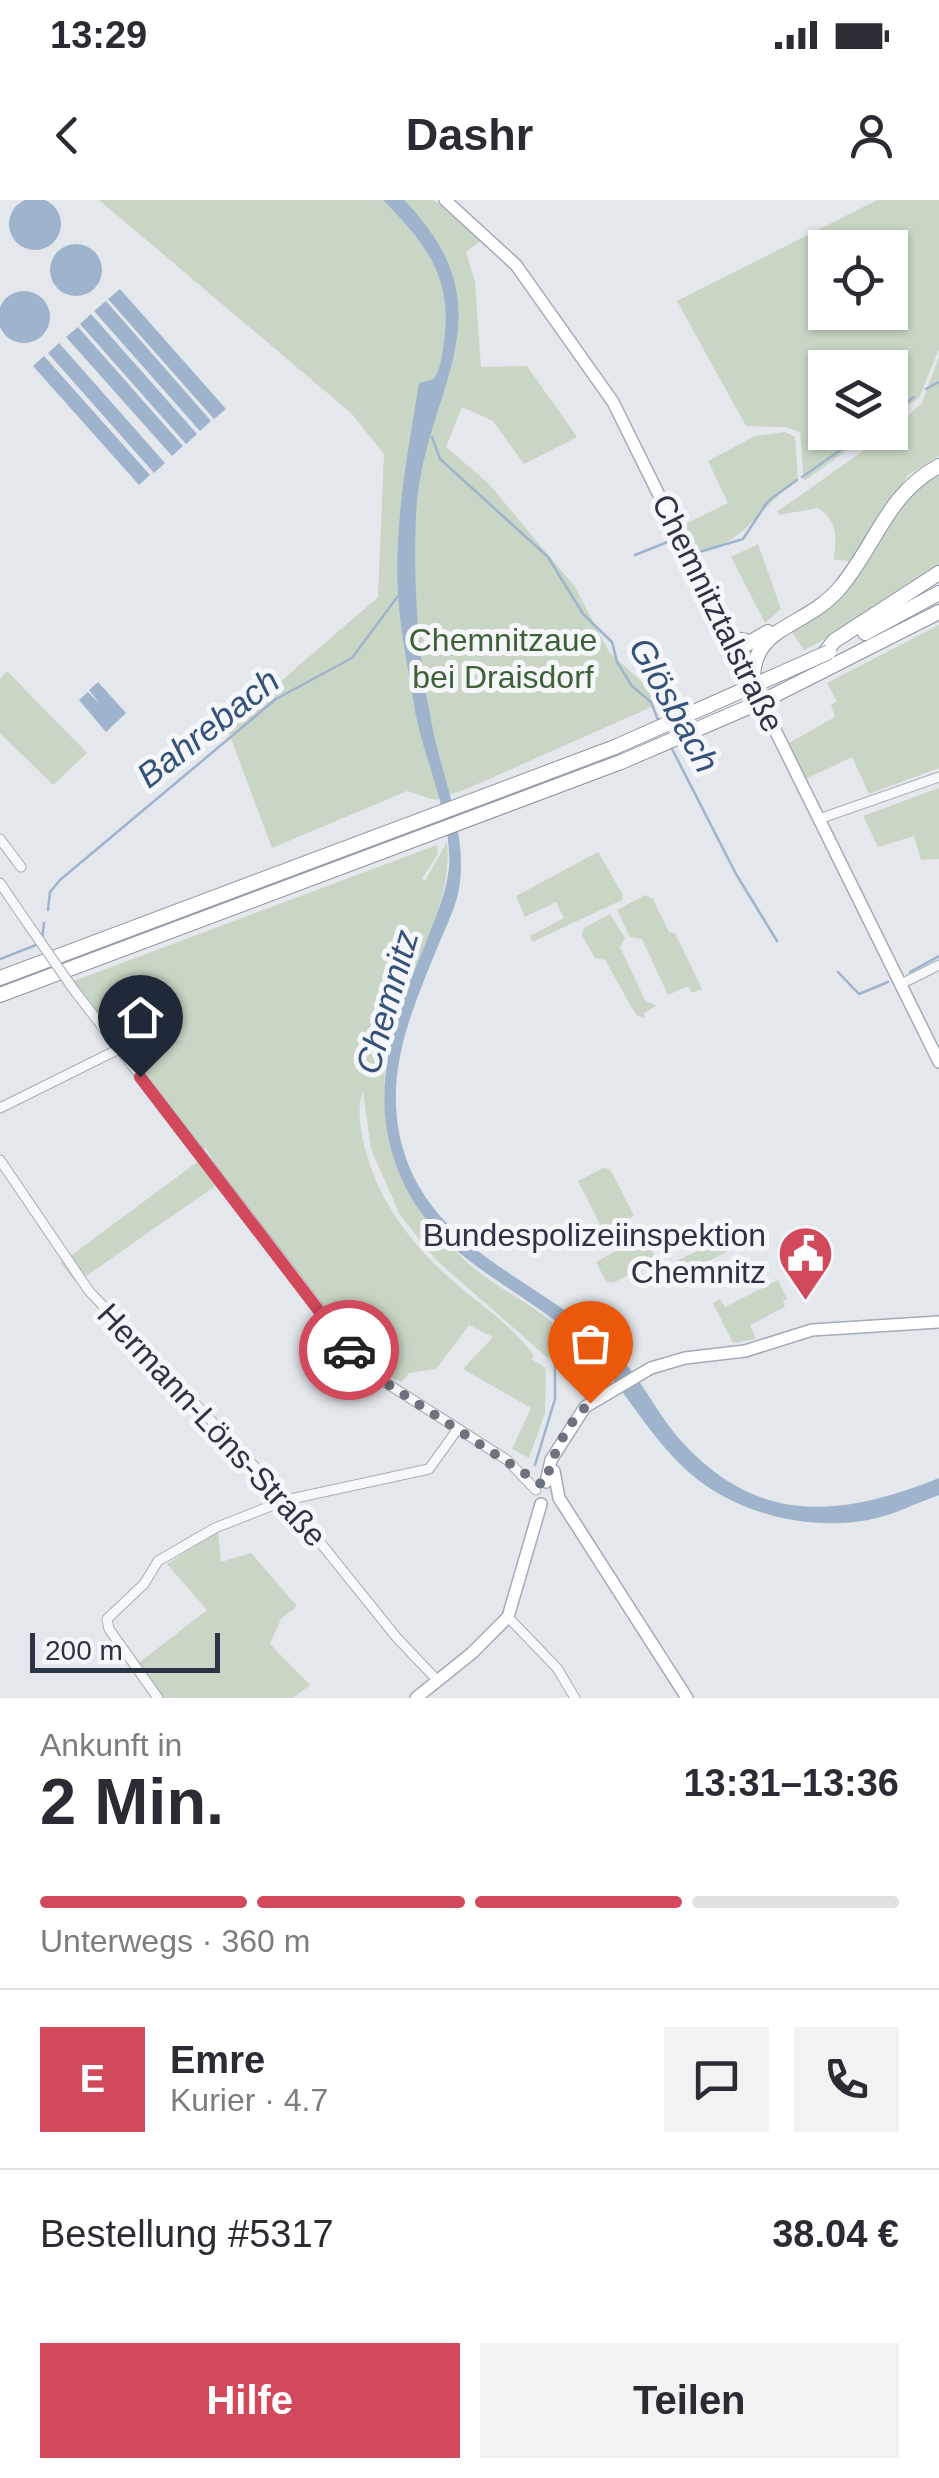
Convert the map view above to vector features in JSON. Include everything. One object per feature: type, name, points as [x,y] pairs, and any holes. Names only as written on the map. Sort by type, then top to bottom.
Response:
[{"type":"highway","points":[[747,646],[796,621],[837,592],[890,509],[918,479],[939,469]]},
{"type":"highway","points":[[829,655],[939,573]]},
{"type":"highway","points":[[0,978],[420,830],[482,816],[622,762],[939,593]]},
{"type":"highway","points":[[0,995],[420,830],[477,800],[936,615]]},
{"type":"highway","points":[[724,630],[747,646],[753,687]]},
{"type":"main road","name":"Chemnitztalstraße","points":[[445,200],[516,266],[598,377],[724,630]]},
{"type":"main road","name":"Chemnitztalstraße","points":[[747,646],[753,687],[939,1062]]},
{"type":"main road","points":[[687,1698],[569,1513],[550,1503],[544,1485],[578,1415],[608,1391],[643,1372],[678,1360],[745,1352],[812,1330],[939,1322]]},
{"type":"main road","points":[[416,1698],[508,1618],[535,1529],[550,1503],[544,1485]]},
{"type":"street","points":[[819,819],[939,776]]},
{"type":"street","points":[[0,839],[22,867]]},
{"type":"street","points":[[0,883],[74,990],[354,1356],[369,1372],[544,1485]]},
{"type":"street","points":[[901,984],[939,964]]},
{"type":"street","points":[[0,1108],[119,1049]]},
{"type":"street","name":"Hermann-Löns-Straße","points":[[0,1160],[89,1291],[286,1500],[397,1638],[438,1681]]},
{"type":"street","points":[[158,1698],[109,1629],[107,1618],[144,1584],[158,1561],[214,1528],[286,1500],[429,1469],[457,1430]]},
{"type":"street","points":[[508,1618],[557,1668],[575,1698]]},
{"type":"green space","name":"Chemnitzaue bei Draisdorf","points":[[99,200],[434,200],[480,241],[466,252],[475,282],[481,367],[527,366],[577,437],[524,464],[493,421],[462,407],[446,447],[488,483],[575,587],[609,652],[643,683],[656,705],[464,790],[435,800],[407,791],[272,848],[227,728],[378,597],[384,454],[351,413]]},
{"type":"green space","points":[[877,200],[939,200],[939,349],[919,398],[908,406],[908,350],[808,350],[808,450],[848,450],[804,481],[800,432],[785,427],[746,426],[677,301],[808,235],[808,330],[908,330],[908,230],[818,230]]},
{"type":"green space","points":[[939,357],[939,456],[908,475],[853,561],[834,560],[835,531],[830,519],[818,508],[779,515],[778,511],[864,450],[908,450],[908,416],[922,403]]},
{"type":"green space","points":[[785,432],[795,437],[798,478],[738,534],[711,549],[695,551],[681,526],[728,503],[708,461],[755,436]]},
{"type":"green space","points":[[939,476],[939,569],[871,615],[804,650],[791,631],[846,589],[904,506],[925,484]]},
{"type":"green space","points":[[758,544],[781,609],[765,623],[731,557]]},
{"type":"green space","points":[[939,625],[939,768],[869,794],[852,757],[806,779],[789,743],[835,717],[831,705],[837,701],[827,683]]},
{"type":"green space","points":[[7,671],[87,753],[53,785],[0,733],[0,679]]},
{"type":"green space","points":[[939,788],[939,859],[921,860],[914,836],[878,847],[863,816]]},
{"type":"green space","points":[[447,842],[441,899],[393,1027],[385,1102],[390,1138],[418,1205],[441,1236],[480,1273],[552,1322],[549,1359],[436,1260],[400,1215],[371,1149],[363,1092],[361,1129],[381,1191],[403,1227],[445,1274],[518,1336],[534,1356],[531,1359],[546,1368],[545,1413],[529,1458],[512,1449],[531,1408],[463,1369],[493,1337],[469,1325],[436,1369],[409,1373],[402,1382],[372,1369],[74,981],[437,845],[438,854],[422,878],[425,881]]},
{"type":"green space","points":[[598,852],[623,895],[622,900],[532,942],[530,936],[564,918],[556,902],[525,917],[516,896]]},
{"type":"green space","points":[[645,895],[653,899],[669,932],[675,933],[702,989],[692,993],[688,986],[668,995],[642,939],[630,937],[617,910]]},
{"type":"green space","points":[[610,914],[625,938],[620,947],[645,1000],[656,1006],[644,1013],[645,1018],[636,1015],[605,960],[595,958],[582,935],[584,928]]},
{"type":"green space","points":[[200,1160],[218,1184],[76,1283],[61,1263]]},
{"type":"green space","points":[[603,1168],[610,1169],[634,1216],[604,1232],[578,1181]]},
{"type":"green space","points":[[641,1231],[654,1255],[650,1264],[613,1283],[606,1281],[596,1262],[616,1251],[614,1244]]},
{"type":"green space","points":[[739,1232],[744,1243],[705,1263],[710,1273],[692,1282],[676,1278],[674,1267],[678,1260]]},
{"type":"green space","points":[[778,1280],[787,1299],[783,1301],[785,1307],[750,1325],[756,1339],[733,1343],[713,1303],[720,1299],[725,1307]]},
{"type":"green space","points":[[218,1531],[221,1562],[251,1553],[297,1606],[281,1619],[270,1644],[310,1685],[293,1698],[159,1698],[136,1665],[207,1610],[167,1564]]},
{"type":"water","points":[[35,198],[53,206],[61,224],[53,242],[35,250],[17,242],[9,224],[17,206]]},
{"type":"water","points":[[383,200],[404,200],[437,241],[454,280],[459,317],[454,353],[422,470],[416,515],[416,594],[423,673],[461,862],[457,898],[418,995],[398,1070],[397,1122],[419,1187],[443,1219],[472,1246],[602,1340],[630,1369],[684,1444],[713,1471],[743,1490],[773,1501],[837,1506],[904,1491],[939,1478],[939,1495],[877,1518],[818,1523],[767,1514],[719,1494],[679,1463],[583,1345],[444,1239],[407,1191],[387,1131],[385,1077],[395,1024],[445,888],[449,849],[404,649],[398,540],[419,383],[434,379],[438,371],[446,319],[433,263]]},
{"type":"water","points":[[76,244],[95,251],[102,270],[95,289],[76,296],[57,289],[50,270],[57,251]]},
{"type":"water","points":[[120,289],[226,409],[214,419],[108,299]]},
{"type":"water","points":[[14,293],[34,293],[48,307],[48,327],[34,341],[14,341],[0,327],[0,307]]},
{"type":"water","points":[[106,301],[211,421],[200,431],[94,311]]},
{"type":"water","points":[[91,314],[197,434],[186,444],[80,324]]},
{"type":"water","points":[[78,327],[183,446],[172,456],[66,337]]},
{"type":"water","points":[[59,343],[165,463],[154,473],[48,353]]},
{"type":"water","points":[[44,356],[150,475],[139,485],[33,366]]},
{"type":"water","points":[[98,682],[126,713],[106,732],[79,700],[88,692],[100,704],[89,690]]},
{"type":"waterway","points":[[926,389],[939,382]]},
{"type":"waterway","points":[[908,401],[914,397]]},
{"type":"waterway","name":"Glösbach","points":[[432,437],[440,459],[548,557],[583,614],[612,642],[617,662],[632,686],[651,702],[658,720]]},
{"type":"waterway","points":[[802,477],[840,450]]},
{"type":"waterway","points":[[696,553],[743,539],[768,501],[797,480]]},
{"type":"waterway","points":[[635,555],[670,541]]},
{"type":"waterway","name":"Bahrebach","points":[[48,910],[50,892],[60,880],[276,699],[352,658],[398,596]]},
{"type":"waterway","name":"Glösbach","points":[[670,745],[736,874],[777,941]]},
{"type":"waterway","name":"Bahrebach","points":[[42,940],[44,923]]},
{"type":"waterway","name":"Bahrebach","points":[[0,959],[36,945]]},
{"type":"waterway","name":"Glösbach","points":[[910,972],[939,956]]},
{"type":"waterway","name":"Glösbach","points":[[838,972],[859,994],[888,982]]},
{"type":"waterway","points":[[535,1465],[555,1399],[555,1324]]},
{"type":"way so far","points":[[349,1350],[369,1372],[541,1484],[546,1482],[551,1460],[574,1421],[590,1403]]},
{"type":"place","name":"Bundespolizeiinspektion Chemnitz","points":[[805,1302]]},
{"type":"route","points":[[140,1077],[349,1350]]},
{"type":"water label","name":"Chemnitz","points":[[387,1002]]}]
